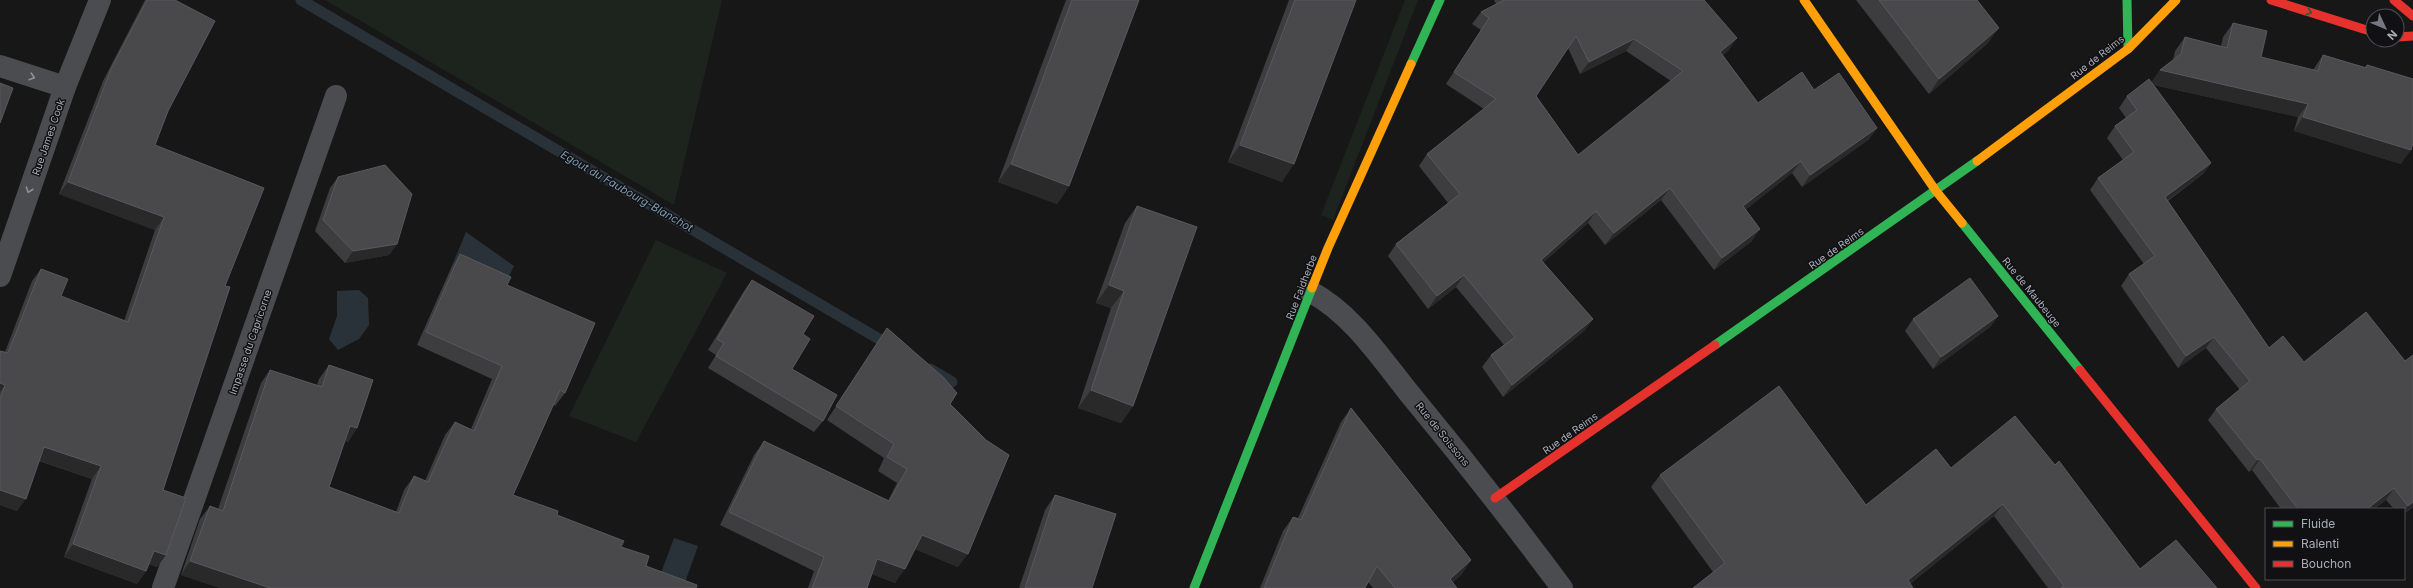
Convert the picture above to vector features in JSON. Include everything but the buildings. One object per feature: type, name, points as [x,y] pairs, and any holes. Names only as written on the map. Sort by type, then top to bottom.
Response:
[{"type":"street","name":"Rue James Cook","points":[[0,276],[65,87],[100,0]]},
{"type":"street","name":"Rue Faidherbe","points":[[1194,588],[1328,248],[1440,0]]},
{"type":"street","name":"Rue de Maubeuge","points":[[1804,0],[1936,192],[2256,588]]},
{"type":"street","points":[[2127,0],[2128,49]]},
{"type":"street","name":"Rue de Reims","points":[[1495,498],[1936,192],[2128,49],[2176,0]]},
{"type":"street","points":[[2272,0],[2365,29]]},
{"type":"street","points":[[2394,0],[2413,16]]},
{"type":"street","points":[[0,66],[65,87]]},
{"type":"street","name":"Impasse du Capricorne","points":[[163,588],[336,96]]},
{"type":"street","name":"Rue de Soissons","points":[[1311,292],[1328,301],[1355,327],[1495,498],[1562,588]]},
{"type":"shaded area","points":[[325,0],[722,0],[674,205]]},
{"type":"shaded area","points":[[1405,0],[1418,0],[1333,220],[1321,215]]},
{"type":"shaded area","points":[[466,232],[514,266],[502,290],[451,268]]},
{"type":"shaded area","points":[[656,240],[727,273],[636,442],[569,416]]},
{"type":"shaded area","points":[[359,290],[368,298],[369,325],[359,339],[338,350],[329,339],[337,316],[337,291]]},
{"type":"shaded area","points":[[674,538],[698,546],[683,588],[658,581]]},
{"type":"waterway","name":"Egout du Faubourg-Blanchot","points":[[301,0],[891,346]]},
{"type":"waterway","name":"Egout du Faubourg-Blanchot","points":[[930,369],[952,382]]},
{"type":"traffic: fast","points":[[1411,64],[1440,0]]},
{"type":"traffic: fast","points":[[2127,0],[2128,49]]},
{"type":"traffic: fast","points":[[1715,345],[1977,161]]},
{"type":"traffic: fast","points":[[1962,223],[2080,370]]},
{"type":"traffic: fast","points":[[1194,588],[1312,288]]},
{"type":"traffic: slow","points":[[1804,0],[1936,191],[1962,223]]},
{"type":"traffic: slow","points":[[1977,161],[2128,49],[2176,0]]},
{"type":"traffic: slow","points":[[1312,288],[1328,248],[1411,64]]},
{"type":"traffic: jam","points":[[2271,0],[2365,29]]},
{"type":"traffic: jam","points":[[2394,0],[2413,16]]},
{"type":"traffic: jam","points":[[2405,36],[2413,36]]},
{"type":"traffic: jam","points":[[1495,498],[1715,345]]},
{"type":"traffic: jam","points":[[2080,370],[2256,588]]}]
